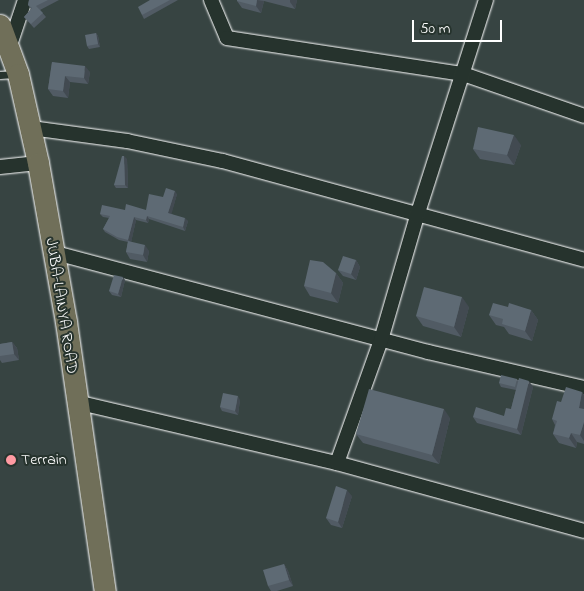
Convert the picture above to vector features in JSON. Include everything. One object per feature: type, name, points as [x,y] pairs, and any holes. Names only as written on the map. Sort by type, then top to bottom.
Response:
[{"type":"main road","name":"JUBA-LAINYA ROAD","points":[[0,25],[9,48],[9,74],[31,128],[38,163],[52,252],[66,322],[76,402],[105,591]]},
{"type":"street","points":[[9,48],[25,0]]},
{"type":"street","points":[[211,0],[227,38],[463,74],[584,116]]},
{"type":"street","points":[[337,463],[381,340],[417,216],[486,0]]},
{"type":"street","points":[[31,128],[127,141],[223,161],[417,216],[584,260]]},
{"type":"street","points":[[0,167],[38,163]]},
{"type":"street","points":[[52,252],[381,340],[584,388]]},
{"type":"street","points":[[76,402],[337,463],[584,531]]},
{"type":"building","points":[[29,0],[48,0],[36,6],[43,13],[31,24],[24,17],[32,8],[28,5]]},
{"type":"building","points":[[150,0],[170,0],[142,15],[138,7]]},
{"type":"building","points":[[237,0],[257,0],[256,6]]},
{"type":"building","points":[[96,33],[98,44],[87,46],[85,35]]},
{"type":"building","points":[[52,62],[85,66],[84,78],[65,76],[63,91],[48,89]]},
{"type":"building","points":[[478,127],[514,135],[507,155],[473,149]]},
{"type":"building","points":[[122,156],[124,156],[125,185],[114,185]]},
{"type":"building","points":[[166,188],[175,191],[168,213],[185,218],[183,227],[147,216],[146,220],[134,217],[128,240],[117,237],[103,229],[110,216],[100,214],[102,205],[125,210],[126,204],[146,210],[149,194],[163,197]]},
{"type":"building","points":[[128,241],[145,245],[143,255],[126,252]]},
{"type":"building","points":[[343,256],[356,260],[351,274],[338,270]]},
{"type":"building","points":[[310,260],[323,262],[336,273],[331,293],[304,286]]},
{"type":"building","points":[[114,275],[123,277],[118,294],[109,291]]},
{"type":"building","points":[[424,287],[462,297],[454,327],[416,316]]},
{"type":"building","points":[[493,303],[508,307],[509,303],[531,310],[525,331],[502,324],[503,319],[489,315]]},
{"type":"building","points":[[12,342],[14,354],[0,356],[0,344]]},
{"type":"building","points":[[501,375],[517,379],[515,387],[499,383]]},
{"type":"building","points":[[519,378],[529,381],[517,429],[473,417],[476,407],[504,416],[506,408],[511,409]]},
{"type":"building","points":[[566,387],[582,392],[579,408],[584,409],[584,422],[580,435],[571,433],[569,438],[553,434],[557,421],[552,419],[557,401],[561,402]]},
{"type":"building","points":[[369,389],[444,409],[432,455],[356,434]]},
{"type":"building","points":[[223,393],[238,396],[235,411],[220,407]]},
{"type":"building","points":[[336,486],[347,490],[338,522],[326,518]]},
{"type":"building","points":[[284,564],[289,580],[268,586],[263,570]]},
{"type":"place","name":"Terrain","points":[[11,460]]}]
